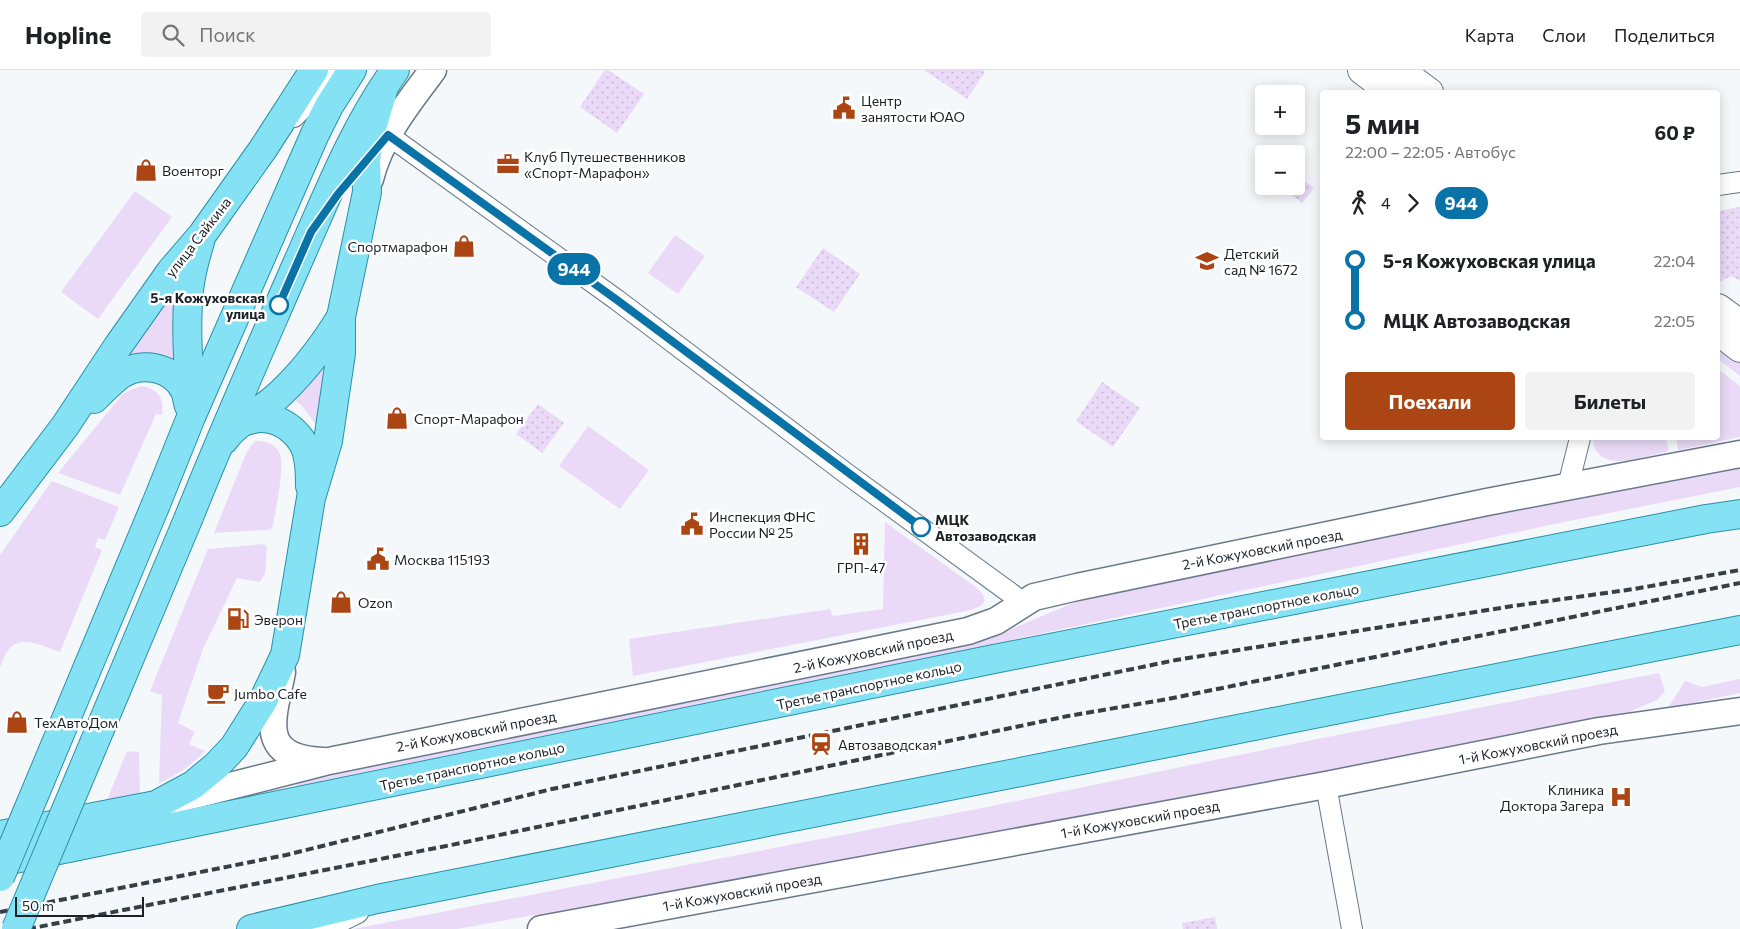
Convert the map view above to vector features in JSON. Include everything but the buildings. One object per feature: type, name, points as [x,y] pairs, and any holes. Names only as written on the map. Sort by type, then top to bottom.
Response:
[{"type":"main road","points":[[0,877],[191,417],[315,134],[329,106],[352,70]]},
{"type":"main road","points":[[1362,70],[1388,90]]},
{"type":"main road","points":[[1399,70],[1426,90]]},
{"type":"main road","points":[[262,148],[306,73]]},
{"type":"main road","points":[[156,805],[193,784],[234,747],[263,701],[285,655],[311,498],[328,440],[341,353],[341,317],[367,192],[366,159],[371,131],[390,79]]},
{"type":"main road","points":[[16,929],[213,456],[336,174],[359,128],[390,79]]},
{"type":"main road","name":"улица Сайкина","points":[[2,505],[65,426],[118,346],[172,271],[202,236],[262,148]]},
{"type":"main road","points":[[191,417],[188,351],[189,290],[193,266],[202,236]]},
{"type":"main road","points":[[1720,309],[1740,324]]},
{"type":"main road","points":[[213,456],[226,437],[242,422],[290,386],[325,344],[341,317]]},
{"type":"main road","points":[[1720,333],[1740,348]]},
{"type":"main road","points":[[65,426],[121,375],[137,367],[153,367],[179,381],[185,391],[191,417]]},
{"type":"main road","points":[[242,422],[258,418],[271,418],[284,423],[295,432],[303,444],[308,457],[311,498]]},
{"type":"main road","name":"Третье транспортное кольцо","points":[[0,862],[994,659],[1706,519],[1740,514]]},
{"type":"main road","points":[[252,929],[377,899],[1740,630]]},
{"type":"main road","name":"2-й Кожуховский проезд","points":[[0,835],[156,805]]},
{"type":"main road","points":[[316,929],[377,899]]},
{"type":"street","name":"улица Сайкина","points":[[262,148],[340,70]]},
{"type":"street","points":[[311,232],[338,194],[388,135],[432,70]]},
{"type":"street","points":[[367,192],[374,165],[388,135]]},
{"type":"street","points":[[388,135],[617,300],[847,474],[1013,595],[1021,604]]},
{"type":"street","points":[[1720,185],[1740,182]]},
{"type":"street","points":[[1568,486],[1580,440]]},
{"type":"street","name":"2-й Кожуховский проезд","points":[[156,805],[329,761],[968,631],[996,621],[1034,597],[1077,587],[1487,502],[1740,454]]},
{"type":"street","points":[[285,655],[272,725],[274,737],[281,747],[292,754],[307,760],[329,761]]},
{"type":"street","name":"1-й Кожуховский проезд","points":[[541,929],[1326,785],[1599,732],[1740,711]]},
{"type":"street","points":[[1326,785],[1352,929]]},
{"type":"shaded area","points":[[605,70],[608,70],[644,94],[617,133],[580,107]]},
{"type":"shaded area","points":[[924,70],[982,70],[985,72],[967,99]]},
{"type":"shaded area","points":[[1305,182],[1314,188],[1302,203],[1292,195],[1305,195]]},
{"type":"shaded area","points":[[135,191],[172,217],[98,319],[61,292]]},
{"type":"shaded area","points":[[1740,207],[1740,281],[1731,276],[1720,282],[1720,211]]},
{"type":"shaded area","points":[[675,235],[705,256],[678,294],[648,273]]},
{"type":"shaded area","points":[[823,248],[860,274],[834,312],[796,287]]},
{"type":"shaded area","points":[[180,269],[183,362],[123,363]]},
{"type":"shaded area","points":[[330,347],[319,429],[303,407],[294,399]]},
{"type":"shaded area","points":[[1720,347],[1740,362],[1740,376],[1720,361]]},
{"type":"shaded area","points":[[1720,371],[1740,386],[1740,437],[1678,450],[1676,440],[1720,440]]},
{"type":"shaded area","points":[[1102,382],[1140,408],[1113,447],[1076,421]]},
{"type":"shaded area","points":[[141,386],[151,389],[159,395],[163,409],[162,415],[156,414],[120,495],[58,473],[122,395]]},
{"type":"shaded area","points":[[538,404],[564,423],[542,453],[516,434]]},
{"type":"shaded area","points":[[588,426],[649,470],[620,509],[559,466]]},
{"type":"shaded area","points":[[1594,440],[1666,440],[1669,451],[1623,461],[1602,457],[1596,450]]},
{"type":"shaded area","points":[[255,441],[272,445],[277,449],[281,458],[281,477],[273,526],[267,530],[214,533],[245,456]]},
{"type":"shaded area","points":[[1740,466],[1740,487],[1569,521],[969,649],[297,786],[296,783],[992,637],[1090,596],[1115,589]]},
{"type":"shaded area","points":[[52,481],[119,507],[105,540],[98,538],[95,547],[102,550],[60,652],[33,643],[20,642],[8,651],[0,667],[0,555]]},
{"type":"shaded area","points":[[885,522],[977,588],[984,598],[984,602],[977,608],[961,612],[633,676],[629,639],[830,609],[833,616],[883,609]]},
{"type":"shaded area","points":[[263,544],[267,547],[265,574],[260,582],[237,578],[203,649],[178,723],[195,732],[189,744],[205,751],[184,770],[159,783],[162,695],[150,691],[208,549]]},
{"type":"shaded area","points":[[1659,673],[1665,691],[1657,700],[1617,717],[1323,773],[457,929],[353,929],[982,808],[1317,739]]},
{"type":"shaded area","points":[[1740,679],[1740,693],[1668,708],[1685,681],[1702,687]]},
{"type":"shaded area","points":[[127,751],[139,752],[140,796],[107,800]]},
{"type":"shaded area","points":[[1215,917],[1217,929],[1183,929],[1182,923]]},
{"type":"railway","points":[[0,912],[286,855],[552,789],[1176,660],[1513,606],[1634,589],[1740,570]]},
{"type":"railway","points":[[28,929],[461,843],[1068,716],[1168,699],[1740,583]]},
{"type":"bus line","name":"944","points":[[279,305],[311,232],[338,194],[388,135],[661,332],[847,474],[921,527]]},
{"type":"place","name":"Центр занятости ЮАО","points":[[844,108]]},
{"type":"place","name":"Клуб Путешественников «Спорт-Марафон»","points":[[508,164]]},
{"type":"place","name":"Военторг","points":[[146,170]]},
{"type":"place","name":"Спортмарафон","points":[[464,246]]},
{"type":"place","name":"Детский сад № 1672","points":[[1207,261]]},
{"type":"place","name":"5-я Кожуховская улица","points":[[279,305]]},
{"type":"place","name":"Спорт-Марафон","points":[[397,418]]},
{"type":"place","name":"Инспекция ФНС России № 25","points":[[692,524]]},
{"type":"place","name":"МЦК Автозаводская","points":[[921,527]]},
{"type":"place","name":"ГРП-47","points":[[861,544]]},
{"type":"place","name":"Москва 115193","points":[[378,559]]},
{"type":"place","name":"Ozon","points":[[341,602]]},
{"type":"place","name":"Эверон","points":[[238,619]]},
{"type":"place","name":"Jumbo Cafe","points":[[218,693]]},
{"type":"place","name":"ТехАвтоДом","points":[[17,722]]},
{"type":"place","name":"Автозаводская","points":[[821,744]]},
{"type":"place","name":"Клиника Доктора Загера","points":[[1621,797]]}]
